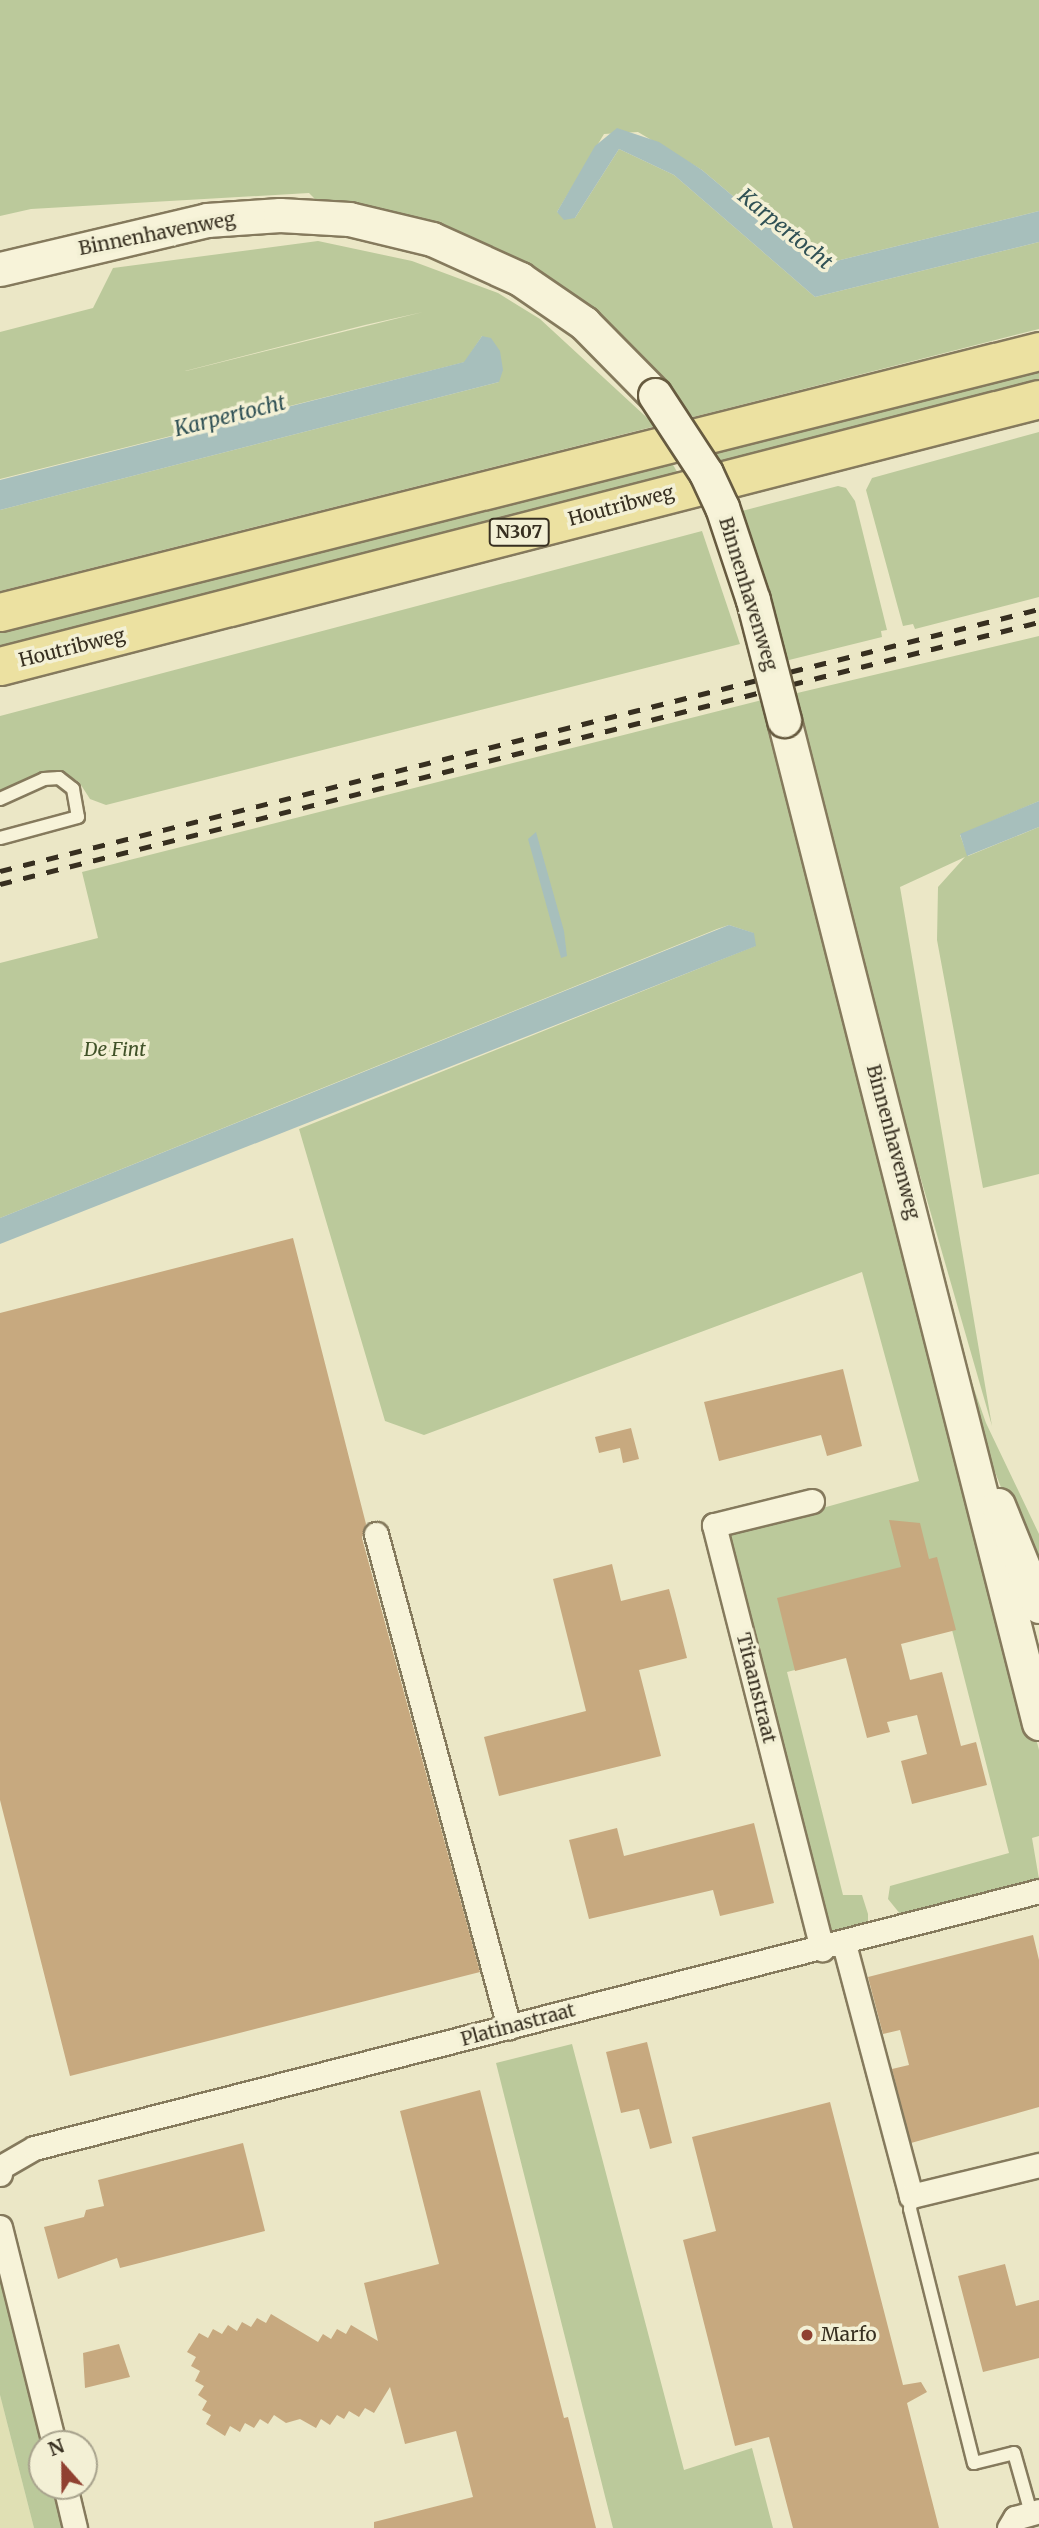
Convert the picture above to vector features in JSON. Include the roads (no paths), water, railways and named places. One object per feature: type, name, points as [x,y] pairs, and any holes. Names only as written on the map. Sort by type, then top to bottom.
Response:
[{"type":"main road","name":"Binnenhavenweg","points":[[0,268],[207,220],[280,215],[349,219],[432,239],[520,279],[584,323],[655,395],[680,430],[722,508],[747,576],[975,1461],[984,1518],[1039,1723]]},
{"type":"main road","name":"N307","points":[[0,612],[1039,351]]},
{"type":"main road","name":"Houtribweg","points":[[0,666],[1039,399]]},
{"type":"main road","name":"Binnenhavenweg","points":[[975,1461],[1002,1513],[1039,1606]]},
{"type":"street","name":"Titaanstraat","points":[[812,1501],[714,1525],[833,1946],[911,2196]]},
{"type":"street","points":[[376,1534],[509,2027]]},
{"type":"street","name":"Platinastraat","points":[[0,2169],[34,2148],[833,1946],[1039,1891]]},
{"type":"street","points":[[911,2196],[1039,2165]]},
{"type":"street","points":[[0,2227],[51,2430]]},
{"type":"street","points":[[68,2500],[75,2528]]},
{"type":"street","points":[[1009,2528],[1015,2518],[1035,2512]]},
{"type":"lane","points":[[0,799],[44,779],[59,778],[73,789],[78,817],[0,838]]},
{"type":"lane","points":[[911,2196],[910,2210],[974,2463],[1014,2453],[1035,2512]]},
{"type":"water","points":[[617,128],[659,142],[702,170],[816,266],[1039,211],[1039,242],[815,297],[674,175],[619,149],[575,218],[564,220],[557,212],[595,146]]},
{"type":"water","points":[[482,336],[491,338],[500,351],[503,370],[499,382],[0,510],[0,480],[464,362]]},
{"type":"water","points":[[1039,801],[1039,827],[967,856],[960,834]]},
{"type":"water","points":[[536,832],[564,931],[567,956],[561,958],[528,839]]},
{"type":"water","points":[[729,925],[754,933],[756,946],[0,1244],[0,1218]]},
{"type":"railway","points":[[0,871],[1039,609]]},
{"type":"railway","points":[[0,884],[1039,622]]},
{"type":"place","name":"Marfo","points":[[807,2335]]},
{"type":"water label","name":"Karpertocht","points":[[785,229]]},
{"type":"water label","name":"Karpertocht","points":[[230,416]]},
{"type":"park label","name":"De Fint","points":[[115,1050]]}]
